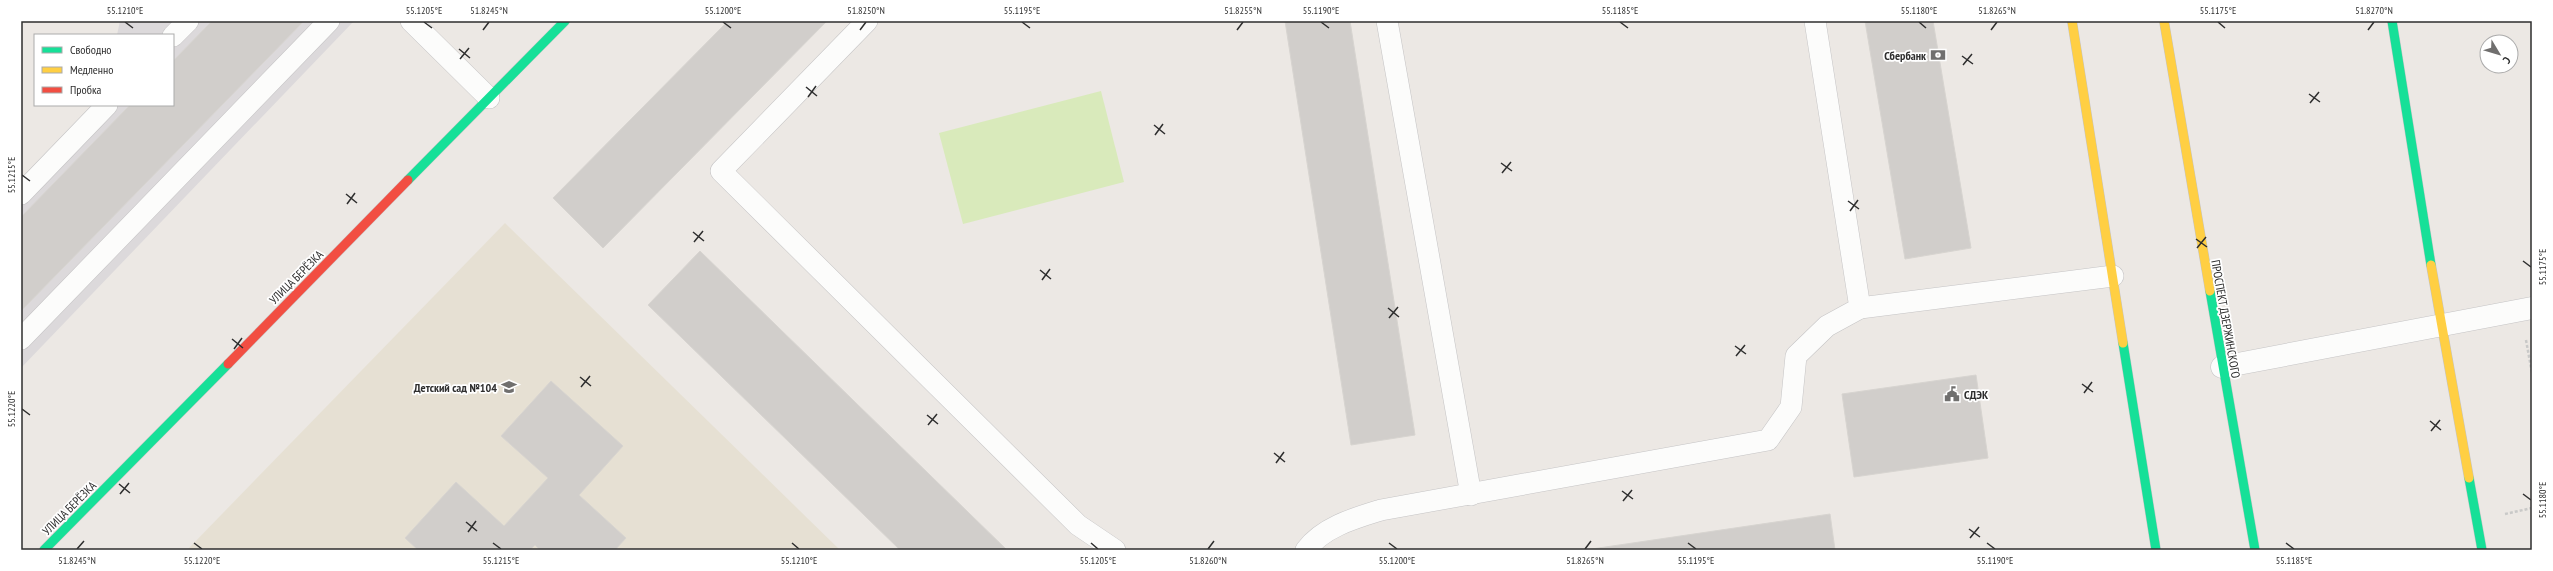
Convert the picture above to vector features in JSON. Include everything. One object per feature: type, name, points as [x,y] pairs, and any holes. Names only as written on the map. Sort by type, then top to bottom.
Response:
[{"type":"main road","name":"УЛИЦА БЕРЁЗКА","points":[[44,550],[565,21]]},
{"type":"main road","points":[[2072,21],[2156,550]]},
{"type":"main road","name":"ПРОСПЕКТ ДЗЕРЖИНСКОГО","points":[[2164,21],[2222,367],[2255,550]]},
{"type":"main road","points":[[2392,21],[2440,324],[2482,550]]},
{"type":"street","points":[[2222,367],[2440,324],[2532,308]]},
{"type":"lane","points":[[174,35],[188,21]]},
{"type":"lane","points":[[21,339],[328,21]]},
{"type":"lane","points":[[411,21],[489,98]]},
{"type":"lane","points":[[867,21],[721,171],[1078,525],[1115,550]]},
{"type":"lane","points":[[1387,21],[1470,495]]},
{"type":"lane","points":[[1815,21],[1860,308]]},
{"type":"lane","points":[[21,194],[105,106]]},
{"type":"lane","points":[[1306,550],[1310,544],[1346,521],[1381,510],[1768,440],[1791,407],[1796,356],[1827,326],[1860,308],[2113,276]]},
{"type":"shaded area","points":[[120,21],[354,21],[21,368],[21,183],[96,106],[174,106],[174,34],[117,34]]},
{"type":"shaded area","name":"Детский сад №104","points":[[505,223],[840,550],[187,550]]},
{"type":"green space","points":[[1101,91],[1124,182],[963,224],[939,133]]},
{"type":"building","points":[[212,21],[304,21],[21,311],[21,217],[129,106],[174,106],[174,60]]},
{"type":"building","points":[[728,21],[827,21],[603,248],[553,198]]},
{"type":"building","points":[[1285,21],[1350,21],[1415,435],[1351,445]]},
{"type":"building","points":[[1865,21],[1933,21],[1971,248],[1905,259]]},
{"type":"building","points":[[700,251],[1007,550],[900,550],[648,305]]},
{"type":"building","points":[[1976,375],[1988,458],[1854,477],[1842,394]]},
{"type":"building","points":[[551,381],[623,446],[579,495],[626,538],[615,550],[540,550],[535,545],[530,550],[418,550],[405,538],[456,482],[504,526],[548,478],[501,436]]},
{"type":"building","points":[[1830,514],[1835,550],[1585,550]]},
{"type":"traffic: fast","points":[[408,180],[565,21]]},
{"type":"traffic: fast","points":[[2392,21],[2431,265]]},
{"type":"traffic: fast","points":[[2210,291],[2255,550]]},
{"type":"traffic: fast","points":[[2123,343],[2156,550]]},
{"type":"traffic: fast","points":[[44,550],[228,364]]},
{"type":"traffic: fast","points":[[2469,478],[2482,550]]},
{"type":"traffic: slow","points":[[2072,21],[2123,343]]},
{"type":"traffic: slow","points":[[2164,21],[2210,291]]},
{"type":"traffic: slow","points":[[2431,265],[2469,478]]},
{"type":"traffic: jam","points":[[228,364],[408,180]]},
{"type":"place","name":"Сбербанк","points":[[1938,55]]},
{"type":"place","name":"Детский сад №104","points":[[509,387]]},
{"type":"place","name":"СДЭК","points":[[1952,394]]}]
